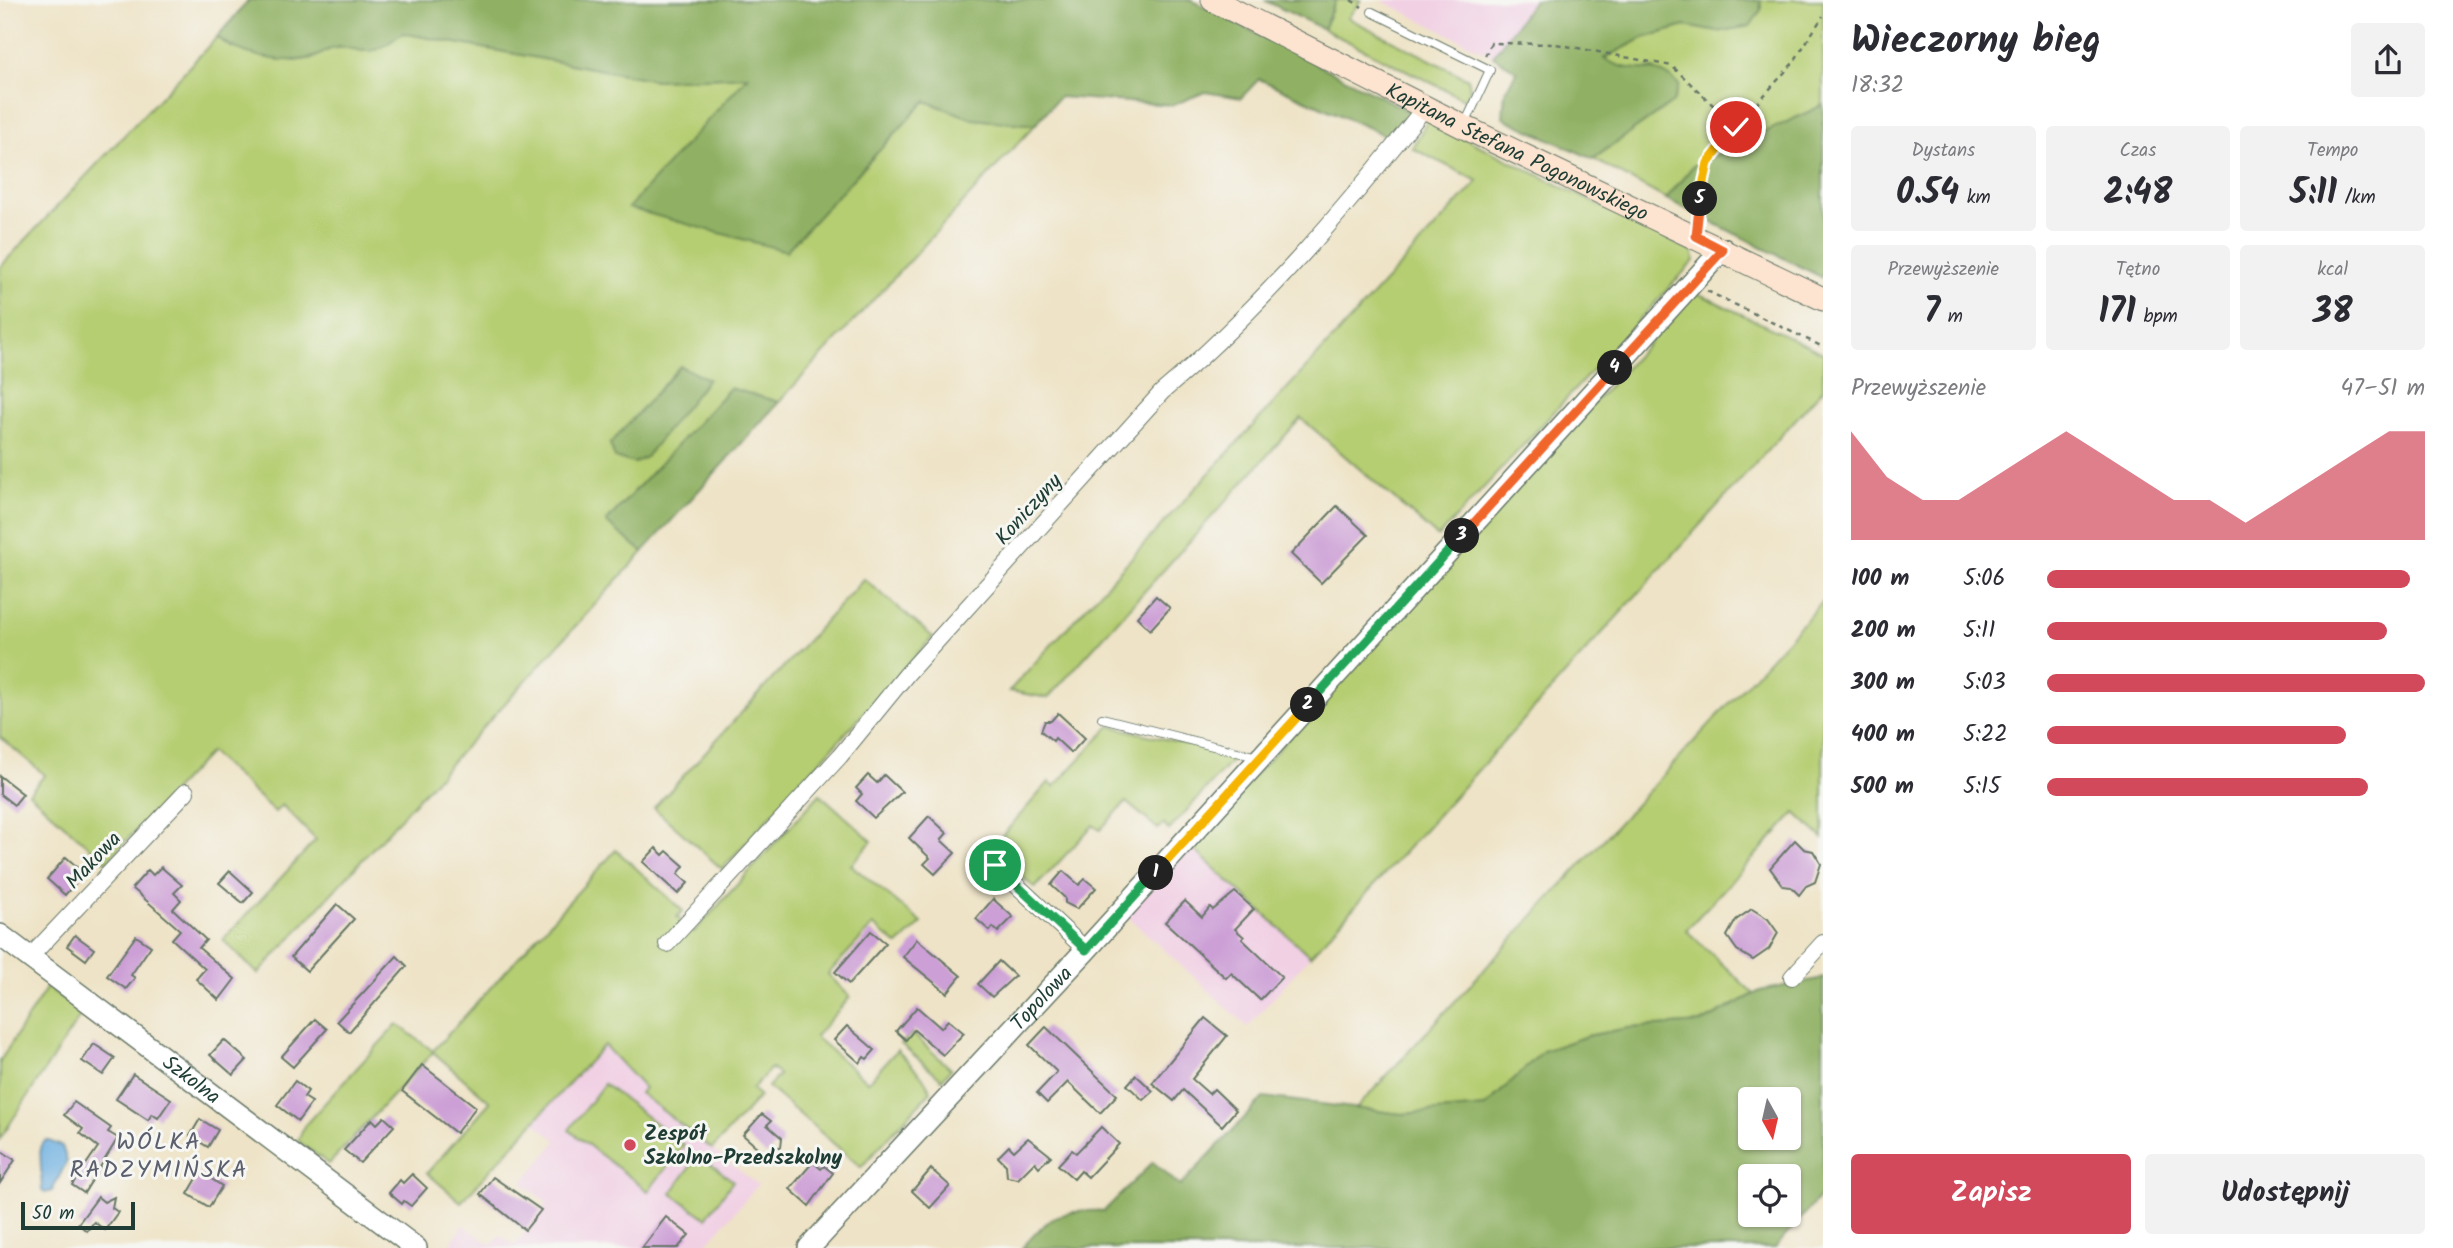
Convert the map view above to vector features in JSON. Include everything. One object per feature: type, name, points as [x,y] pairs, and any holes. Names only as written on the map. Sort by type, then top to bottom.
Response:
[{"type":"main road","name":"Kapitana Stefana Pogonowskiego","points":[[1213,0],[1464,127],[1823,299]]},
{"type":"street","name":"Koniczyny","points":[[667,944],[840,756],[907,674],[1162,392],[1204,357],[1327,226],[1425,107]]},
{"type":"street","name":"Topolowa","points":[[810,1248],[1086,950],[1723,250]]},
{"type":"street","name":"Makowa","points":[[30,957],[186,792]]},
{"type":"street","points":[[995,865],[1086,950]]},
{"type":"street","name":"Szkolna","points":[[0,934],[416,1248]]},
{"type":"street","points":[[1792,977],[1823,943]]},
{"type":"lane","points":[[1373,12],[1490,70],[1464,127]]},
{"type":"lane","points":[[1102,718],[1240,750],[1260,758]]},
{"type":"path","points":[[1696,236],[1701,181],[1708,163],[1793,63],[1823,16]]},
{"type":"path","points":[[1480,66],[1491,43],[1556,44],[1672,66],[1736,127]]},
{"type":"path","points":[[1692,284],[1823,347]]},
{"type":"shaded area","points":[[1534,0],[1493,56],[1384,2]]},
{"type":"shaded area","points":[[1190,846],[1310,956],[1248,1027],[1126,915]]},
{"type":"shaded area","name":"Zespół Szkolno-Przedszkolny","points":[[604,1044],[644,1088],[640,1093],[758,1185],[703,1248],[458,1248],[451,1243],[463,1225],[491,1245],[500,1235],[515,1245],[547,1203],[522,1183],[557,1141],[534,1122]]},
{"type":"green space","points":[[249,0],[1191,0],[1411,112],[1389,137],[1259,79],[1241,98],[1205,92],[1173,105],[1059,97],[1035,125],[973,119],[925,101],[786,251],[628,208],[748,76],[656,80],[402,33],[373,51],[336,48],[300,60],[275,59],[237,49],[217,37]]},
{"type":"green space","points":[[1264,0],[1336,0],[1323,29]]},
{"type":"green space","points":[[1336,0],[1361,0],[1348,18],[1468,79],[1470,88],[1466,100],[1323,29]]},
{"type":"green space","points":[[1534,0],[1760,0],[1761,10],[1750,26],[1718,32],[1685,26],[1643,38],[1604,58],[1625,67],[1661,72],[1679,85],[1673,102],[1593,159],[1503,118],[1505,92],[1517,71],[1493,56]]},
{"type":"green space","points":[[1760,0],[1823,0],[1823,105],[1693,166],[1666,199],[1593,159],[1673,102],[1654,69],[1625,70],[1603,59],[1643,38],[1685,26],[1718,32],[1761,10]]},
{"type":"green space","points":[[402,33],[656,80],[749,76],[786,251],[925,101],[973,119],[1035,125],[779,402],[730,389],[606,522],[643,552],[258,974],[223,940],[316,840],[282,805],[275,812],[210,752],[106,862],[29,793],[45,775],[0,737],[0,267],[217,37],[230,47],[295,61],[314,58],[330,49],[347,47],[376,50]]},
{"type":"green space","points":[[1823,105],[1823,278],[1666,199],[1693,166]]},
{"type":"green space","points":[[1428,120],[1693,252],[1694,261],[1438,537],[1301,418],[1048,698],[1009,691],[1478,181],[1412,148]]},
{"type":"green space","points":[[1695,292],[1823,353],[1823,389],[1310,956],[1190,846]]},
{"type":"green space","points":[[680,366],[708,379],[646,457],[635,463],[615,458],[610,444]]},
{"type":"green space","points":[[730,388],[779,402],[643,552],[606,522]]},
{"type":"green space","points":[[864,579],[933,637],[722,869],[654,808]]},
{"type":"green space","points":[[1823,601],[1823,838],[1795,813],[1686,930],[1754,994],[1701,1023],[1628,1028],[1587,1036],[1543,1051],[1485,1107],[1402,1114],[1356,1109]]},
{"type":"green space","points":[[1110,726],[1236,756],[1169,830],[1163,824],[1158,829],[1126,802],[1100,830],[1093,825],[1035,888],[995,852],[994,845],[1049,782],[1054,787]]},
{"type":"green space","points":[[820,794],[872,841],[851,865],[922,923],[898,945],[873,925],[828,974],[850,997],[815,1037],[868,1082],[897,1050],[922,1076],[931,1091],[861,1167],[768,1087],[779,1075],[771,1068],[752,1089],[760,1096],[712,1149],[640,1093],[644,1088],[604,1045],[461,1202],[427,1173],[490,1102],[433,1052],[329,1164],[298,1141],[304,1126],[397,1024],[433,1051],[616,850],[683,911],[677,917],[694,932]]},
{"type":"green space","points":[[1823,978],[1823,1193],[1801,1218],[1801,1164],[1738,1164],[1738,1227],[1793,1227],[1775,1248],[1022,1248],[1040,1228],[1057,1217],[1077,1211],[1104,1211],[1153,1162],[1180,1186],[1264,1097],[1402,1114],[1485,1107],[1543,1051],[1587,1036],[1628,1028],[1701,1023],[1760,991]]},
{"type":"green space","points":[[47,987],[82,1013],[0,1139],[0,1061]]},
{"type":"green space","points":[[912,1033],[951,1069],[942,1079],[901,1044]]},
{"type":"green space","points":[[604,1084],[684,1145],[648,1191],[569,1130]]},
{"type":"green space","points":[[699,1155],[733,1181],[706,1218],[671,1193]]},
{"type":"water","points":[[46,1140],[62,1146],[67,1161],[52,1191],[45,1193],[42,1191],[40,1147]]},
{"type":"building","points":[[1337,506],[1368,535],[1321,583],[1291,554]]},
{"type":"building","points":[[1156,596],[1170,608],[1150,630],[1137,617]]},
{"type":"building","points":[[1058,713],[1085,738],[1071,753],[1055,738],[1053,741],[1041,731],[1045,721],[1051,721]]},
{"type":"building","points":[[868,775],[877,783],[884,775],[902,792],[874,818],[856,801],[862,794],[856,788]]},
{"type":"building","points":[[0,776],[23,794],[14,805],[0,794]]},
{"type":"building","points":[[929,816],[947,833],[941,840],[955,853],[935,874],[924,864],[930,858],[909,838]]},
{"type":"building","points":[[1795,840],[1804,849],[1813,851],[1821,864],[1815,882],[1806,886],[1799,895],[1791,887],[1783,886],[1770,868]]},
{"type":"building","points":[[656,848],[663,855],[667,851],[684,866],[678,874],[688,883],[678,894],[643,862]]},
{"type":"building","points":[[66,857],[84,873],[65,895],[47,879]]},
{"type":"building","points":[[161,867],[182,885],[174,893],[181,900],[173,909],[206,940],[199,948],[235,979],[219,1000],[196,979],[205,969],[172,939],[180,930],[132,888],[148,870],[153,875]]},
{"type":"building","points":[[230,871],[253,892],[243,903],[219,883]]},
{"type":"building","points":[[1063,871],[1079,885],[1085,879],[1096,888],[1077,909],[1065,903],[1065,898],[1051,885]]},
{"type":"building","points":[[1235,892],[1254,909],[1235,929],[1282,977],[1260,1000],[1231,973],[1226,978],[1165,922],[1185,901],[1202,917],[1210,907],[1213,910]]},
{"type":"building","points":[[993,899],[1013,917],[998,932],[993,927],[990,931],[976,919]]},
{"type":"building","points":[[337,904],[354,919],[307,971],[291,957]]},
{"type":"building","points":[[1752,909],[1768,919],[1778,933],[1769,949],[1753,960],[1737,950],[1727,936],[1736,920]]},
{"type":"building","points":[[871,931],[886,943],[849,984],[835,972]]},
{"type":"building","points":[[75,935],[94,949],[86,960],[67,946]]},
{"type":"building","points":[[136,936],[151,946],[131,975],[135,978],[126,989],[107,976]]},
{"type":"building","points":[[917,939],[961,976],[947,993],[903,957]]},
{"type":"building","points":[[397,956],[407,966],[349,1032],[337,1021]]},
{"type":"building","points":[[999,961],[1015,976],[992,997],[978,984]]},
{"type":"building","points":[[917,1007],[941,1028],[948,1020],[964,1033],[943,1055],[914,1030],[906,1040],[896,1031]]},
{"type":"building","points":[[1205,1018],[1227,1036],[1192,1079],[1209,1094],[1214,1089],[1236,1110],[1222,1126],[1183,1090],[1174,1101],[1152,1083]]},
{"type":"building","points":[[315,1019],[327,1029],[293,1067],[281,1057]]},
{"type":"building","points":[[847,1026],[875,1050],[860,1063],[834,1040]]},
{"type":"building","points":[[1046,1027],[1117,1095],[1100,1113],[1068,1082],[1047,1103],[1037,1093],[1057,1072],[1029,1045]]},
{"type":"building","points":[[224,1040],[247,1060],[233,1075],[210,1055]]},
{"type":"building","points":[[94,1044],[115,1058],[103,1075],[82,1061]]},
{"type":"building","points":[[422,1065],[476,1107],[456,1133],[402,1091]]},
{"type":"building","points":[[133,1074],[171,1099],[158,1118],[152,1114],[148,1120],[116,1099]]},
{"type":"building","points":[[1136,1075],[1153,1091],[1143,1100],[1127,1085]]},
{"type":"building","points":[[295,1081],[308,1091],[304,1097],[312,1102],[298,1121],[277,1105]]},
{"type":"building","points":[[74,1102],[111,1128],[108,1132],[118,1138],[84,1193],[72,1185],[98,1147],[80,1133],[83,1129],[64,1115]]},
{"type":"building","points":[[762,1114],[771,1121],[767,1125],[782,1138],[781,1147],[774,1147],[766,1155],[743,1135]]},
{"type":"building","points":[[384,1117],[394,1126],[360,1163],[344,1150],[372,1119],[377,1124]]},
{"type":"building","points":[[200,1119],[218,1130],[208,1147],[190,1136]]},
{"type":"building","points":[[1101,1127],[1119,1144],[1088,1177],[1081,1171],[1074,1179],[1058,1165],[1072,1150],[1076,1153]]},
{"type":"building","points":[[1028,1138],[1051,1156],[1039,1167],[1035,1162],[1018,1179],[1007,1177],[1006,1165],[998,1157],[1009,1146],[1014,1151]]},
{"type":"building","points":[[0,1150],[15,1160],[0,1183]]},
{"type":"building","points":[[813,1162],[821,1169],[824,1166],[833,1173],[809,1206],[790,1189]]},
{"type":"building","points":[[931,1169],[950,1186],[930,1208],[912,1191]]},
{"type":"building","points":[[204,1174],[222,1186],[209,1207],[188,1194],[199,1175]]},
{"type":"building","points":[[412,1174],[427,1188],[411,1206],[404,1201],[402,1204],[389,1193],[400,1180],[403,1183]]},
{"type":"building","points":[[493,1177],[541,1210],[525,1230],[480,1194]]},
{"type":"building","points":[[98,1197],[104,1202],[114,1197],[112,1208],[118,1212],[105,1230],[94,1222],[87,1231],[78,1224]]},
{"type":"building","points":[[666,1217],[689,1235],[678,1248],[642,1248]]},
{"type":"place","name":"Zespół Szkolno-Przedszkolny","points":[[630,1145]]},
{"type":"district","name":"WÓLKA RADZYMIŃSKA","points":[[159,1155]]},
{"type":"route","points":[[995,865],[1086,950],[1723,250],[1696,236],[1701,181],[1708,163],[1736,127]]}]
